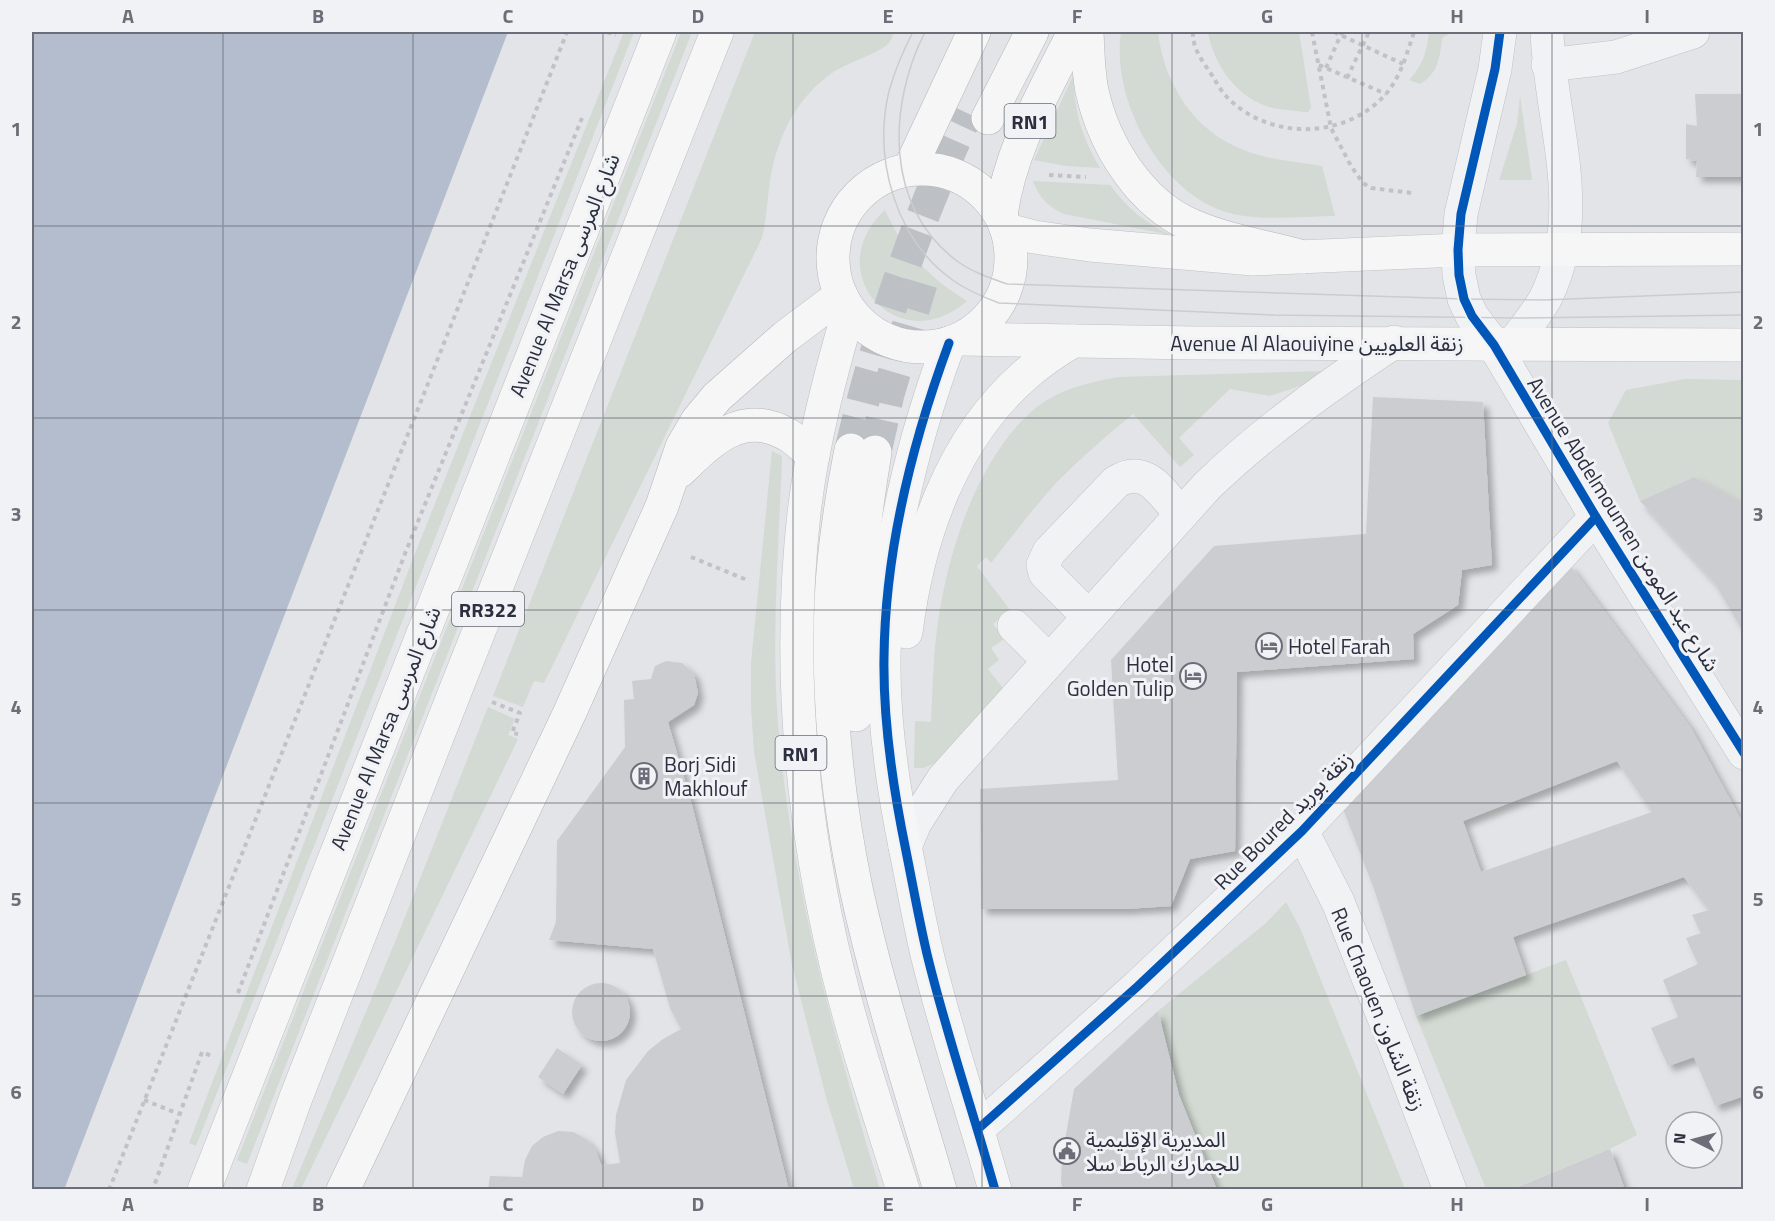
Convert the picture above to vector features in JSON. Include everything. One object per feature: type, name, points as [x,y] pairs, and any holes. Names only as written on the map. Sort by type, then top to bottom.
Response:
[{"type":"main road","name":"Avenue Al Marsa شارع المرسى","points":[[204,1190],[660,32]]},
{"type":"main road","name":"RR322","points":[[263,1190],[304,1078],[456,689],[717,32]]},
{"type":"main road","points":[[910,168],[974,32]]},
{"type":"main road","points":[[1007,32],[978,115],[1032,32]]},
{"type":"main road","name":"RN1","points":[[1004,223],[1007,178],[1018,145],[1074,32]]},
{"type":"main road","points":[[1087,32],[1092,91],[1100,119],[1112,144],[1139,187],[1172,215],[1192,226],[1303,257]]},
{"type":"main road","name":"RN1","points":[[903,1190],[857,1044],[820,891],[807,813],[799,735],[796,623],[804,512],[813,456],[845,302],[835,272],[834,248],[840,225],[851,204],[868,188],[888,175],[910,168],[932,169],[952,175],[971,185],[988,198],[1004,223],[1011,248],[1007,284],[999,303],[983,324],[956,341]]},
{"type":"main road","points":[[1004,223],[1034,237],[1090,245],[1227,258],[1458,250],[1743,249]]},
{"type":"main road","points":[[342,1190],[570,712],[672,478],[682,447],[697,421],[717,397],[785,337],[845,302],[862,323],[877,334],[894,342],[912,346],[931,346],[956,341]]},
{"type":"main road","points":[[893,786],[901,736],[904,639],[911,593],[922,547],[937,502],[958,460],[983,420],[1003,397],[1040,363],[1073,340]]},
{"type":"main road","points":[[956,341],[930,396],[904,493],[887,600],[884,658],[886,715],[893,786],[927,953],[950,1042],[995,1190]]},
{"type":"main road","name":"Avenue Al Alaouiyine زنقة العلويين","points":[[956,341],[1743,345]]},
{"type":"main road","points":[[672,478],[709,443],[727,430],[749,424],[772,427],[789,435],[813,456]]},
{"type":"main road","points":[[940,1190],[873,961],[856,886],[843,809],[834,733],[830,655],[831,604],[841,501],[863,451],[863,523],[856,595],[854,667],[856,738],[864,810],[893,950],[962,1190]]},
{"type":"street","name":"Avenue Abdelmoumen شارع عبد المومن","points":[[1500,32],[1495,69],[1464,195],[1458,250],[1459,275],[1464,299],[1472,316],[1503,344],[1596,517],[1743,753]]},
{"type":"street","points":[[1503,344],[1544,300],[1555,275],[1562,250],[1567,195],[1548,65],[1547,32]]},
{"type":"street","points":[[1548,65],[1616,57],[1692,32]]},
{"type":"street","points":[[905,847],[915,823],[944,779],[1181,514],[1235,460],[1264,435],[1394,342]]},
{"type":"street","points":[[1089,617],[1045,573],[1043,566],[1049,552],[1116,482],[1124,477],[1141,476],[1150,480],[1181,514]]},
{"type":"street","name":"Rue Boured زنقة بوريد","points":[[978,1129],[1138,986],[1302,831],[1596,517]]},
{"type":"street","points":[[1014,626],[1049,661]]},
{"type":"street","name":"Rue Chaouen زنقة الشاون","points":[[1302,831],[1338,902],[1450,1190]]},
{"type":"path","points":[[109,1190],[567,32]]},
{"type":"path","points":[[607,32],[617,33],[612,46]]},
{"type":"path","points":[[1193,32],[1196,51],[1225,95],[1242,110],[1263,121],[1307,130],[1330,128],[1361,116],[1386,94],[1403,64],[1414,32]]},
{"type":"path","points":[[1312,32],[1330,128],[1343,153],[1363,183],[1378,190],[1412,193]]},
{"type":"path","points":[[1334,32],[1341,33],[1403,64]]},
{"type":"path","points":[[1347,78],[1368,32]]},
{"type":"path","points":[[1326,68],[1341,33]]},
{"type":"path","points":[[1318,65],[1386,94]]},
{"type":"path","points":[[234,1002],[406,551],[585,111]]},
{"type":"path","points":[[1042,174],[1089,177]]},
{"type":"path","points":[[691,557],[747,580]]},
{"type":"path","points":[[483,699],[520,713]]},
{"type":"path","points":[[210,1067],[218,1046]]},
{"type":"path","points":[[156,1190],[153,1189],[202,1052],[214,1057]]},
{"type":"path","points":[[144,1100],[179,1114]]},
{"type":"shaded area","points":[[624,32],[634,32],[196,1146],[189,1143],[414,556]]},
{"type":"shaded area","points":[[681,32],[692,32],[247,1164],[237,1160]]},
{"type":"shaded area","points":[[755,32],[894,32],[889,43],[835,71],[821,82],[809,94],[789,122],[772,171],[762,238],[544,683],[534,681],[523,707],[493,696]]},
{"type":"shaded area","points":[[1121,32],[1158,32],[1161,51],[1175,87],[1197,119],[1211,132],[1228,143],[1255,154],[1322,166],[1335,216],[1266,218],[1239,215],[1202,201],[1180,184],[1161,163],[1145,139],[1132,112],[1124,85],[1120,58]]},
{"type":"shaded area","points":[[1208,32],[1299,32],[1311,108],[1308,112],[1266,106],[1244,94],[1235,86],[1221,66]]},
{"type":"shaded area","points":[[1429,32],[1452,32],[1442,38],[1437,64],[1431,75],[1420,84],[1409,80],[1424,58]]},
{"type":"shaded area","points":[[1073,76],[1080,124],[1100,168],[1066,166],[1034,160]]},
{"type":"shaded area","points":[[1520,96],[1532,180],[1499,180],[1517,124]]},
{"type":"shaded area","points":[[1033,181],[1110,185],[1137,214],[1171,235],[1064,214],[1045,201]]},
{"type":"shaded area","points":[[885,210],[900,238],[918,262],[940,282],[967,301],[941,317],[916,321],[893,315],[875,301],[863,282],[860,259],[866,234]]},
{"type":"shaded area","points":[[1323,371],[1324,378],[1270,396],[1230,389],[1179,438],[1194,455],[1180,467],[1133,414],[1067,472],[1040,501],[991,563],[986,557],[977,566],[1010,610],[993,624],[1004,639],[991,648],[999,660],[988,669],[1006,692],[940,761],[923,768],[914,768],[915,721],[931,722],[938,622],[949,566],[958,537],[980,481],[1012,432],[1031,412],[1040,404],[1061,393],[1084,384],[1119,377]]},
{"type":"shaded area","points":[[1685,379],[1743,380],[1743,504],[1694,477],[1640,501],[1608,423],[1626,390]]},
{"type":"shaded area","points":[[772,451],[782,456],[775,657],[784,784],[793,843],[817,960],[846,1075],[880,1189],[854,1189],[826,1097],[792,965],[754,752],[751,663]]},
{"type":"shaded area","points":[[488,707],[515,719],[508,735],[518,739],[301,1189],[292,1189],[395,942]]},
{"type":"shaded area","points":[[1286,902],[1300,928],[1405,1189],[1217,1189],[1179,1095],[1158,1011],[1266,923]]},
{"type":"shaded area","points":[[1566,960],[1637,1135],[1610,1149],[1512,1189],[1486,1189],[1416,1016]]},
{"type":"water","points":[[32,32],[508,32],[64,1190],[32,1189]]},
{"type":"building","points":[[1695,94],[1744,94],[1744,177],[1696,177],[1697,161],[1686,159],[1686,124],[1697,126]]},
{"type":"building","name":"Hotel Farah","points":[[1373,397],[1483,402],[1492,565],[1462,570],[1458,605],[1413,634],[1414,659],[1237,672],[1235,851],[1190,859],[1171,906],[1126,909],[981,909],[980,789],[1118,780],[1111,660],[1214,546],[1366,534]]},
{"type":"building","points":[[1694,477],[1744,504],[1744,633],[1714,582],[1640,501]]},
{"type":"building","points":[[1569,564],[1691,728],[1744,825],[1744,1096],[1715,1106],[1694,1057],[1668,1066],[1651,1028],[1678,1017],[1663,980],[1698,964],[1686,938],[1701,933],[1692,915],[1709,910],[1684,877],[1513,937],[1526,975],[1416,1016],[1374,889],[1342,806]],"holes":[[[1617,761],[1652,812],[1481,872],[1463,821]]]},
{"type":"building","points":[[666,661],[682,663],[694,674],[698,693],[694,705],[668,722],[692,805],[789,1190],[488,1190],[490,1176],[522,1177],[525,1160],[532,1146],[543,1137],[558,1131],[573,1132],[586,1139],[596,1151],[601,1165],[620,1163],[615,1133],[616,1115],[626,1080],[648,1051],[681,1029],[670,1008],[653,949],[549,940],[556,922],[557,841],[625,747],[624,700],[634,699],[632,681],[651,679],[655,666]]},
{"type":"building","points":[[601,983],[617,988],[625,996],[630,1012],[625,1028],[617,1036],[601,1041],[585,1036],[577,1028],[572,1012],[577,996],[585,988]]},
{"type":"building","points":[[1158,1011],[1179,1095],[1217,1190],[1063,1190],[1062,1157],[1074,1089]]},
{"type":"building","points":[[557,1048],[582,1065],[563,1094],[538,1077]]},
{"type":"building","points":[[1610,1149],[1625,1190],[1513,1190],[1513,1189]]},
{"type":"tunnel","points":[[851,450],[873,363],[900,278],[931,195],[967,113]]},
{"type":"tunnel","points":[[875,452],[888,394],[921,283]]},
{"type":"tram line","points":[[913,32],[891,83],[885,117],[884,144],[893,196],[903,221],[917,244],[934,264],[965,288],[999,303],[1274,315],[1519,318],[1744,315]]},
{"type":"tram line","points":[[925,32],[904,91],[900,122],[900,154],[905,184],[916,213],[933,239],[963,265],[1007,284],[1544,300],[1744,292]]},
{"type":"cycle path","points":[[1500,32],[1495,69],[1461,214],[1458,250],[1459,275],[1464,299],[1472,316],[1494,345],[1596,517],[1744,753]]},
{"type":"cycle path","points":[[949,343],[912,458],[895,538],[886,618],[885,707],[897,803],[924,941],[934,984],[995,1190]]},
{"type":"cycle path","points":[[978,1129],[1138,986],[1302,831],[1596,517]]},
{"type":"place","name":"Hotel Farah","points":[[1269,646]]},
{"type":"place","name":"Hotel Golden Tulip","points":[[1193,676]]},
{"type":"place","name":"Borj Sidi Makhlouf","points":[[644,776]]},
{"type":"place","name":"المديرية الإقليمية للجمارك الرباط سلا","points":[[1067,1151]]}]
